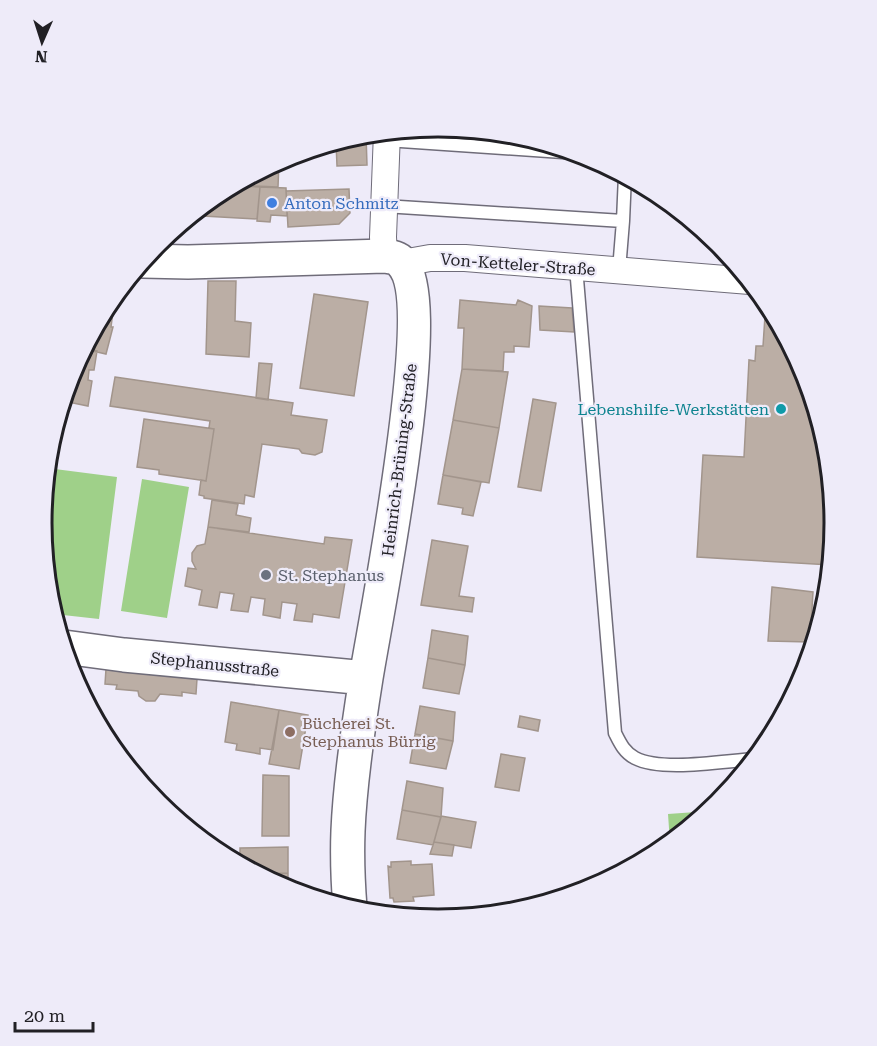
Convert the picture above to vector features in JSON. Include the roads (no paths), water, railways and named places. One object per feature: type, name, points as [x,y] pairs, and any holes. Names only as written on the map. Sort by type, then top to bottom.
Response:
[{"type":"street","points":[[387,140],[383,237],[393,259]]},
{"type":"street","name":"Von-Ketteler-Straße","points":[[155,261],[465,258],[739,280]]},
{"type":"street","name":"Heinrich-Brüning-Straße","points":[[350,899],[348,832],[366,678],[387,566],[411,380],[412,309],[409,276],[393,259]]},
{"type":"street","name":"Stephanusstraße","points":[[73,648],[366,678]]},
{"type":"lane","points":[[411,138],[535,149]]},
{"type":"lane","points":[[619,270],[624,185]]},
{"type":"lane","points":[[384,206],[622,221]]},
{"type":"lane","points":[[576,267],[615,733],[622,747],[633,757],[648,763],[666,765],[744,760]]},
{"type":"place","name":"Anton Schmitz","points":[[272,203]]},
{"type":"place","name":"Lebenshilfe-Werkstätten","points":[[781,409]]},
{"type":"place","name":"St. Stephanus","points":[[266,575]]},
{"type":"place","name":"Bücherei St. Stephanus Bürrig","points":[[290,732]]}]
